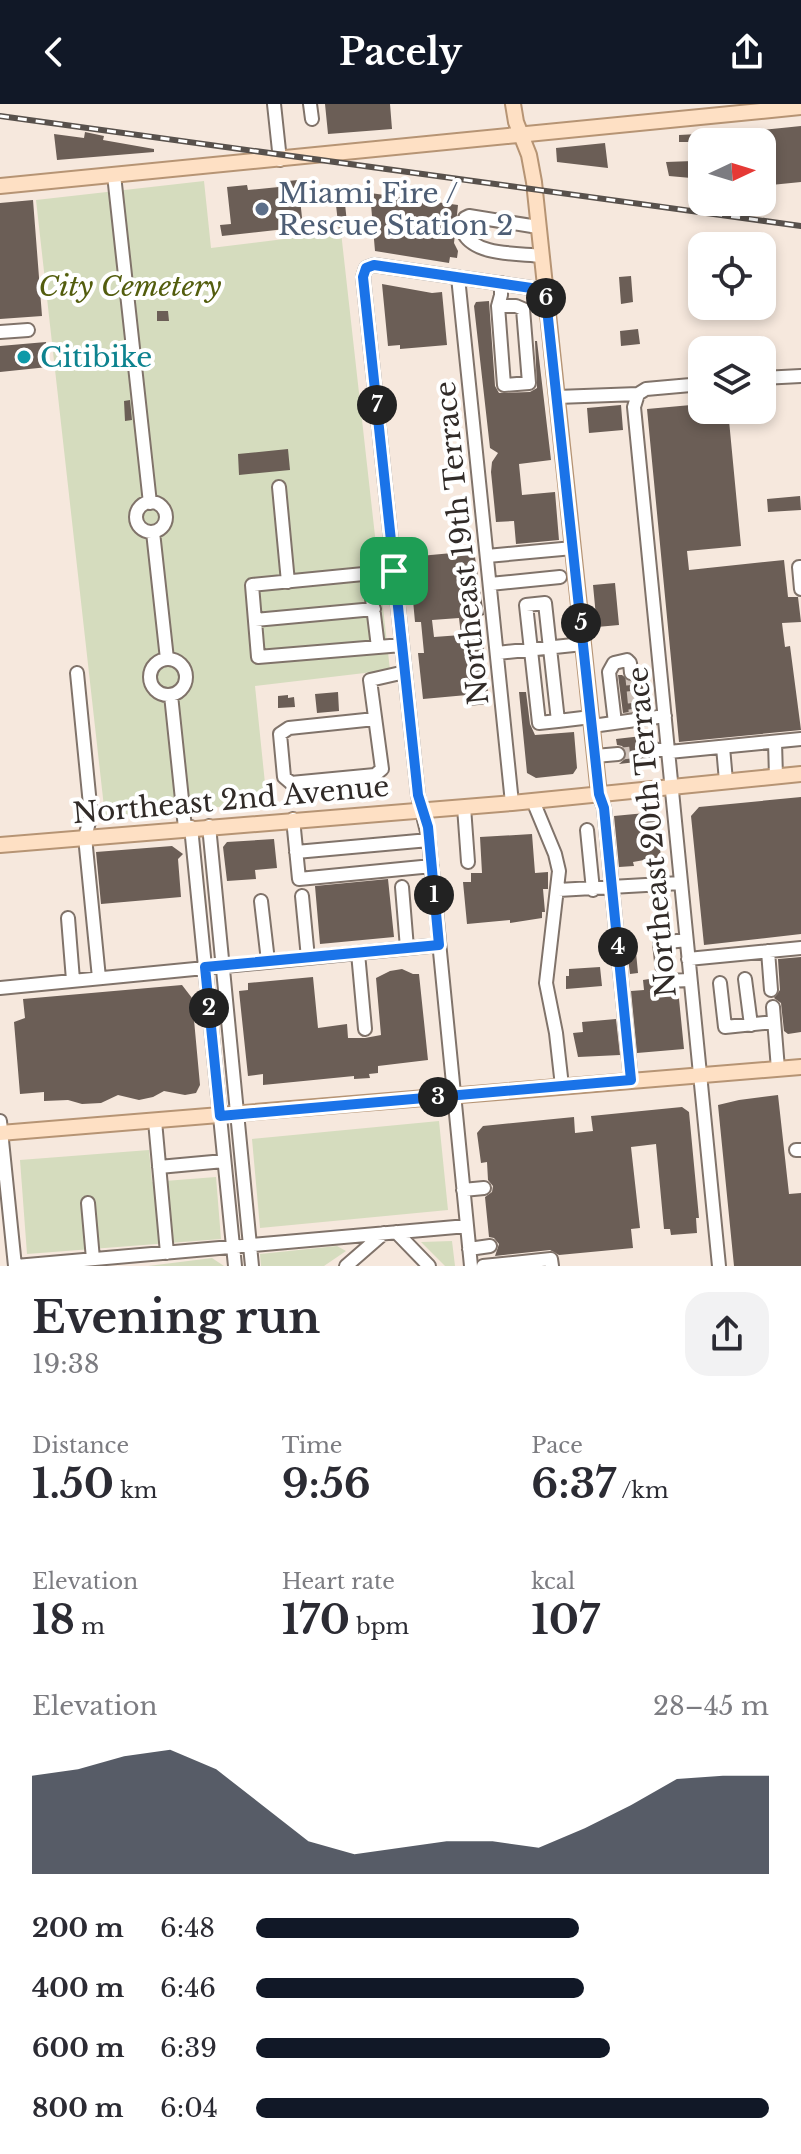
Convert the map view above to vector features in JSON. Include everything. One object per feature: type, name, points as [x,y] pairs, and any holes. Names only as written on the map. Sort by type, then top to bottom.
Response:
[{"type":"main road","points":[[513,104],[529,155],[542,256],[599,794]]},
{"type":"main road","points":[[0,186],[521,135],[748,108],[801,107]]},
{"type":"main road","name":"Northeast 2nd Avenue","points":[[0,845],[293,819],[424,811],[801,774]]},
{"type":"main road","points":[[0,1129],[220,1116],[801,1067]]},
{"type":"street","points":[[274,104],[280,160]]},
{"type":"street","points":[[310,104],[312,119]]},
{"type":"street","points":[[114,175],[150,503]]},
{"type":"street","points":[[538,227],[469,216],[465,218],[463,232],[471,245],[542,256]]},
{"type":"street","points":[[471,1266],[432,866],[424,811],[418,795],[363,277],[366,268],[374,265],[545,290]]},
{"type":"street","name":"Northeast 19th Terrace","points":[[458,277],[512,803]]},
{"type":"street","points":[[498,306],[523,309],[529,383],[504,385],[498,306],[501,283]]},
{"type":"street","points":[[0,332],[28,330]]},
{"type":"street","points":[[525,335],[550,332]]},
{"type":"street","points":[[776,377],[801,376]]},
{"type":"street","points":[[557,397],[638,394],[646,389],[688,385]]},
{"type":"street","name":"Northeast 20th Terrace","points":[[638,394],[634,407],[719,1266]]},
{"type":"street","points":[[279,487],[288,582]]},
{"type":"street","points":[[150,503],[162,507],[166,516],[161,528],[153,532],[143,530],[137,516],[141,507],[150,503]]},
{"type":"street","points":[[153,532],[167,659]]},
{"type":"street","points":[[487,556],[573,548]]},
{"type":"street","points":[[801,567],[801,589]]},
{"type":"street","points":[[394,571],[252,585],[258,657],[402,645]]},
{"type":"street","points":[[369,574],[378,647]]},
{"type":"street","points":[[490,584],[560,577]]},
{"type":"street","points":[[558,721],[545,603],[526,605],[539,723],[615,723],[665,716]]},
{"type":"street","points":[[255,620],[374,609]]},
{"type":"street","points":[[497,653],[583,644]]},
{"type":"street","points":[[167,659],[178,663],[185,672],[181,689],[171,695],[159,693],[150,679],[156,664],[167,659]]},
{"type":"street","points":[[615,723],[609,672],[614,663],[627,660],[631,673]]},
{"type":"street","points":[[375,719],[289,728],[280,734],[284,777],[291,783],[375,775],[382,769],[370,680],[405,672]]},
{"type":"street","points":[[77,673],[91,815],[85,837],[99,978]]},
{"type":"street","points":[[171,695],[205,967],[235,1266]]},
{"type":"street","points":[[644,751],[801,739]]},
{"type":"street","points":[[775,742],[776,777]]},
{"type":"street","points":[[723,747],[726,781]]},
{"type":"street","points":[[595,756],[618,754]]},
{"type":"street","points":[[599,794],[604,808],[631,1080]]},
{"type":"street","points":[[533,801],[559,871],[546,983],[555,1024],[562,1086]]},
{"type":"street","points":[[464,807],[468,862]]},
{"type":"street","points":[[293,819],[299,879],[432,866]]},
{"type":"street","points":[[209,826],[252,1266]]},
{"type":"street","points":[[587,830],[593,890]]},
{"type":"street","points":[[296,852],[429,840]]},
{"type":"street","points":[[408,842],[410,869]]},
{"type":"street","points":[[558,890],[681,883]]},
{"type":"street","points":[[402,887],[407,948]]},
{"type":"street","points":[[302,896],[308,958]]},
{"type":"street","points":[[261,901],[268,961]]},
{"type":"street","points":[[68,918],[73,980]]},
{"type":"street","points":[[686,940],[660,943],[664,981],[690,980]]},
{"type":"street","points":[[0,988],[439,945]]},
{"type":"street","points":[[688,959],[801,948]]},
{"type":"street","points":[[768,951],[771,990]]},
{"type":"street","points":[[358,953],[365,1029]]},
{"type":"street","points":[[745,979],[751,1025]]},
{"type":"street","points":[[720,983],[725,1027],[774,1022]]},
{"type":"street","points":[[773,1007],[778,1069]]},
{"type":"street","points":[[155,1121],[167,1253]]},
{"type":"street","points":[[0,1129],[16,1266],[114,1262],[167,1253],[467,1226]]},
{"type":"street","points":[[159,1167],[224,1161]]},
{"type":"street","points":[[463,1190],[484,1188]]},
{"type":"street","points":[[83,1262],[88,1203]]},
{"type":"street","points":[[346,1266],[390,1233]]},
{"type":"street","points":[[390,1233],[429,1266]]},
{"type":"street","points":[[469,1249],[490,1246]]},
{"type":"street","points":[[483,1266],[551,1263]]},
{"type":"green space","name":"City Cemetery","points":[[204,181],[211,248],[341,232],[390,670],[255,686],[267,803],[105,816],[36,200]]},
{"type":"green space","points":[[439,1121],[448,1210],[260,1228],[252,1139]]},
{"type":"green space","points":[[149,1150],[152,1182],[216,1177],[221,1239],[27,1254],[20,1160]]},
{"type":"green space","points":[[452,1241],[455,1266],[445,1266],[421,1242]]},
{"type":"green space","points":[[337,1246],[346,1251],[324,1266],[261,1266],[260,1254]]},
{"type":"green space","points":[[212,1258],[224,1266],[148,1266]]},
{"type":"building","points":[[325,104],[390,104],[392,129],[328,134]]},
{"type":"building","points":[[801,126],[801,182],[776,184],[776,129]]},
{"type":"building","points":[[85,132],[104,136],[103,140],[154,149],[154,152],[57,160],[54,134],[84,138]]},
{"type":"building","points":[[679,135],[688,135],[688,142],[679,142]]},
{"type":"building","points":[[605,143],[608,168],[557,162],[556,148]]},
{"type":"building","points":[[688,161],[688,178],[669,176],[666,162]]},
{"type":"building","points":[[298,180],[303,227],[222,236],[220,225],[231,224],[227,187],[247,185],[248,190],[279,187],[278,182]]},
{"type":"building","points":[[370,193],[458,205],[454,243],[457,258],[450,257],[449,263],[375,251]]},
{"type":"building","points":[[33,200],[42,316],[0,319],[0,203]]},
{"type":"building","points":[[345,204],[348,232],[339,232],[336,205]]},
{"type":"building","points":[[631,276],[633,302],[621,304],[619,277]]},
{"type":"building","points":[[382,284],[442,292],[447,345],[400,349],[400,345],[388,346]]},
{"type":"building","points":[[489,301],[495,386],[499,393],[530,392],[537,388],[537,341],[551,460],[519,464],[522,495],[555,492],[559,540],[516,544],[514,521],[496,522],[491,472],[492,462],[498,453],[490,448],[474,306],[476,302]]},
{"type":"building","points":[[157,311],[168,311],[169,321],[157,321]]},
{"type":"building","points":[[638,329],[640,344],[621,346],[620,331]]},
{"type":"building","name":"Citibike","points":[[46,342],[48,367],[0,372],[0,346]]},
{"type":"building","points":[[130,400],[132,420],[125,421],[124,401]]},
{"type":"building","points":[[621,405],[623,430],[589,433],[587,408]]},
{"type":"building","points":[[688,405],[688,424],[729,424],[741,546],[687,551],[689,570],[784,560],[788,597],[798,597],[801,622],[782,623],[785,647],[790,646],[801,730],[679,742],[647,409]]},
{"type":"building","points":[[288,449],[290,470],[239,475],[238,454]]},
{"type":"building","points":[[800,496],[801,510],[768,512],[767,499]]},
{"type":"building","points":[[474,551],[484,615],[481,616],[489,704],[468,706],[467,695],[423,699],[418,653],[424,653],[421,622],[415,622],[409,557]],"holes":[[[459,618],[461,635],[434,637],[432,620]]]},
{"type":"building","points":[[615,583],[619,625],[597,627],[593,585]]},
{"type":"building","points":[[640,673],[645,710],[623,713],[618,675],[631,682],[637,680]]},
{"type":"building","points":[[338,692],[339,711],[317,713],[315,694]]},
{"type":"building","points":[[519,692],[526,692],[530,724],[535,735],[574,732],[577,768],[573,774],[536,778],[527,773]]},
{"type":"building","points":[[288,695],[288,698],[294,697],[295,707],[278,708],[278,696]]},
{"type":"building","points":[[642,736],[643,742],[636,746],[635,752],[645,761],[619,764],[626,758],[627,752],[617,745],[616,739]]},
{"type":"building","points":[[801,797],[801,934],[704,945],[691,816],[699,807]]},
{"type":"building","points":[[656,812],[661,857],[633,862],[634,866],[619,867],[614,816]]},
{"type":"building","points":[[532,834],[535,873],[548,872],[548,889],[543,889],[545,912],[542,912],[542,918],[510,923],[510,920],[467,924],[463,882],[471,882],[471,873],[482,873],[480,837]]},
{"type":"building","points":[[274,839],[277,868],[255,870],[256,879],[227,881],[223,847],[227,842]]},
{"type":"building","points":[[172,846],[183,854],[178,859],[181,897],[101,904],[96,852]]},
{"type":"building","points":[[388,879],[394,937],[320,944],[315,886]]},
{"type":"building","points":[[626,942],[635,942],[638,973],[630,974]]},
{"type":"building","points":[[801,957],[801,1032],[788,1034],[784,1031],[781,1003],[774,998],[780,990],[778,959]]},
{"type":"building","points":[[600,967],[602,986],[566,989],[569,969]]},
{"type":"building","points":[[402,969],[419,974],[428,1060],[378,1066],[378,1073],[369,1074],[370,1078],[354,1079],[354,1076],[263,1085],[263,1074],[248,1076],[239,991],[248,990],[248,983],[313,977],[318,1028],[347,1024],[348,1038],[365,1038],[381,1035],[376,978]]},
{"type":"building","points":[[655,978],[658,988],[678,989],[684,1049],[637,1053],[631,991],[644,990],[643,980]]},
{"type":"building","points":[[182,985],[192,998],[200,1085],[196,1093],[185,1095],[164,1091],[139,1100],[118,1095],[101,1103],[82,1104],[68,1100],[44,1101],[44,1092],[20,1094],[14,1022],[25,1018],[23,999]]},
{"type":"building","points":[[616,1019],[620,1055],[578,1057],[573,1033],[583,1032],[582,1022]]},
{"type":"building","points":[[778,1095],[789,1194],[801,1193],[801,1266],[734,1266],[718,1105]]},
{"type":"building","points":[[682,1107],[689,1112],[699,1218],[696,1218],[697,1233],[671,1235],[670,1229],[664,1229],[656,1144],[631,1147],[640,1228],[631,1229],[633,1248],[559,1255],[550,1250],[495,1256],[499,1244],[489,1237],[485,1197],[492,1192],[493,1186],[488,1180],[487,1162],[481,1163],[477,1133],[483,1126],[574,1117],[575,1133],[593,1131],[591,1116]]},
{"type":"tunnel","points":[[631,673],[635,715]]},
{"type":"tunnel","points":[[618,754],[644,751]]},
{"type":"railway","points":[[0,116],[801,226]]},
{"type":"place","name":"Miami Fire / Rescue Station 2","points":[[262,209]]},
{"type":"place","name":"Citibike","points":[[24,357]]},
{"type":"route","points":[[374,265],[545,290],[599,794],[604,808],[631,1080],[220,1116],[205,967],[439,945],[428,827],[418,795],[394,571],[363,277],[366,268],[374,265]]}]
